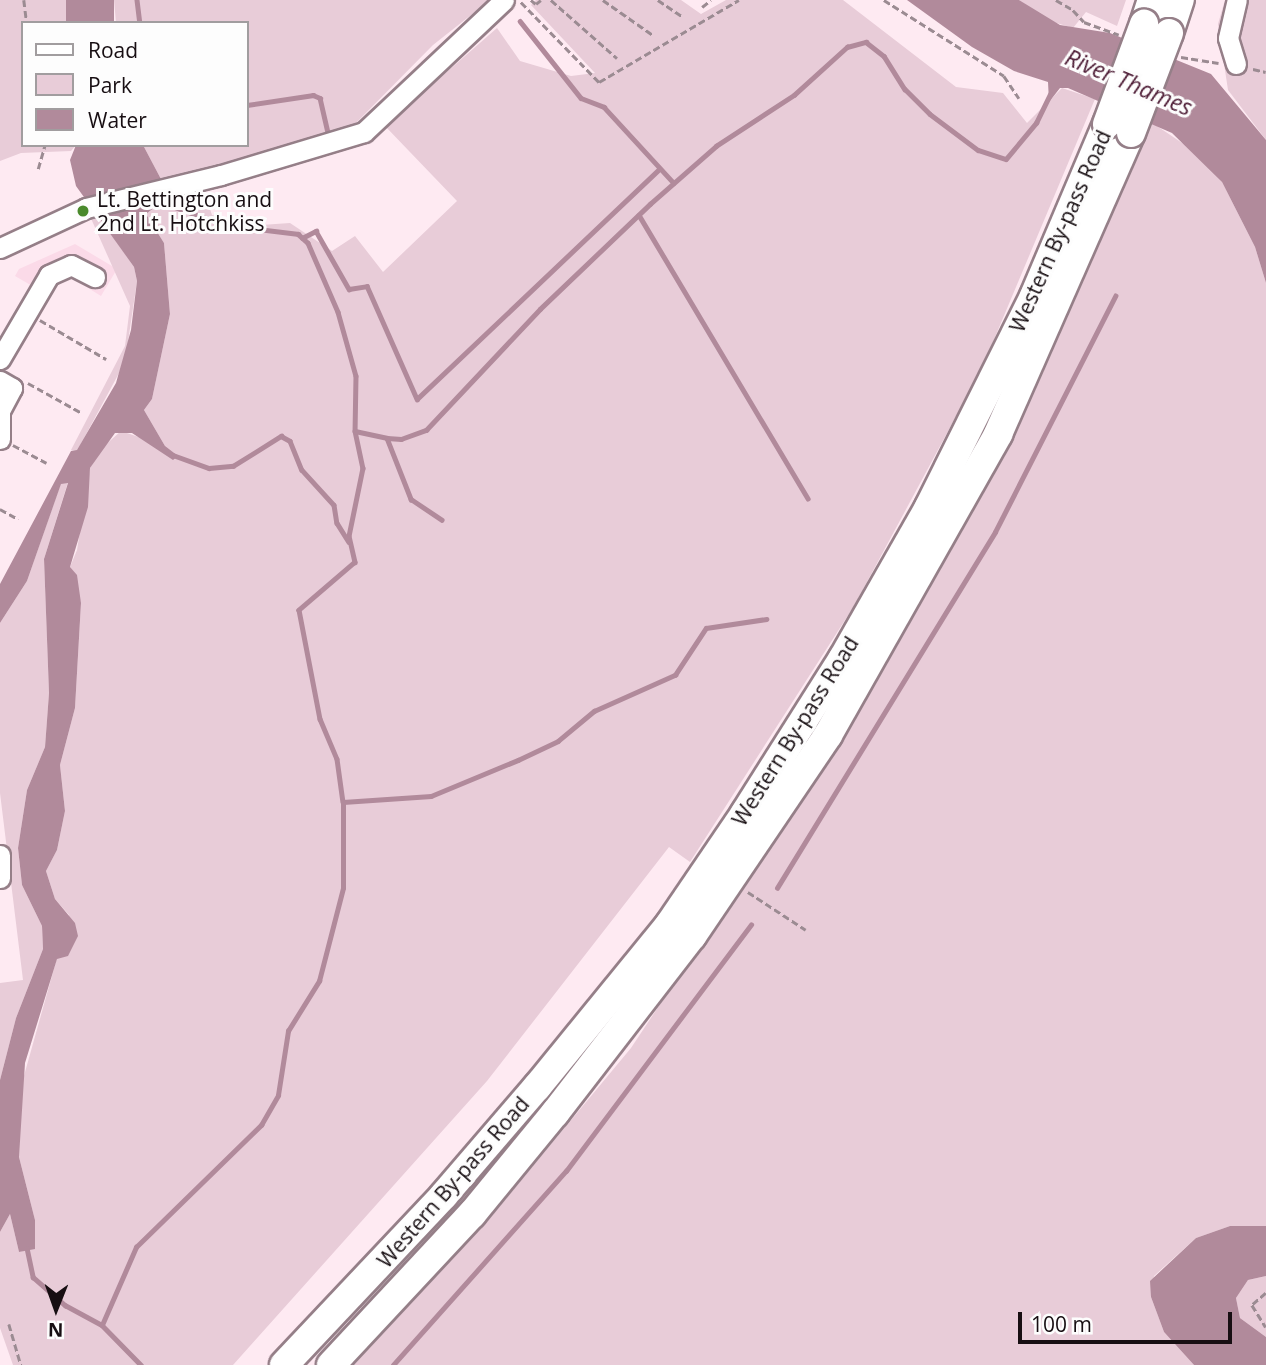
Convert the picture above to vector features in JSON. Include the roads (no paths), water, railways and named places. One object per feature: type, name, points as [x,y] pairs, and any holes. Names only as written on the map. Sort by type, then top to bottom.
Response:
[{"type":"highway","name":"Western By-pass Road","points":[[331,1365],[480,1204],[731,880],[828,735],[948,527],[1043,338],[1119,129],[1161,28],[1180,0]]},
{"type":"highway","name":"Western By-pass Road","points":[[284,1365],[444,1195],[537,1087],[669,925],[745,813],[843,658],[929,507],[1119,129]]},
{"type":"street","points":[[0,248],[86,208],[164,190],[364,132],[504,0]]},
{"type":"street","points":[[1236,64],[1228,38],[1237,0]]},
{"type":"street","points":[[0,359],[38,289],[49,275],[71,265],[94,276]]},
{"type":"street","points":[[0,439],[0,411],[12,388],[9,379]]},
{"type":"street","points":[[0,855],[0,878]]},
{"type":"water","points":[[66,0],[114,0],[114,21],[66,21]]},
{"type":"water","name":"River Thames","points":[[907,0],[1019,0],[1060,25],[1110,33],[1211,74],[1266,140],[1266,283],[1255,247],[1222,182],[1172,133],[1068,88],[1060,88],[1049,102],[1048,82],[1014,71],[972,47]]},
{"type":"water","points":[[75,147],[144,147],[162,181],[164,200],[146,214],[164,243],[170,314],[152,399],[144,410],[165,446],[178,456],[173,460],[132,433],[115,433],[90,468],[88,507],[70,567],[77,575],[81,603],[75,708],[60,765],[65,811],[57,850],[46,871],[55,899],[75,923],[78,936],[68,956],[57,959],[25,1063],[19,1157],[35,1220],[35,1249],[19,1252],[10,1214],[0,1232],[0,1080],[16,1018],[43,949],[42,926],[22,885],[18,848],[27,790],[45,747],[49,693],[44,559],[68,483],[61,484],[27,581],[0,623],[0,584],[71,451],[77,450],[116,383],[131,330],[137,281],[134,267],[76,186],[70,160]]},
{"type":"water","points":[[1230,1226],[1266,1226],[1266,1276],[1248,1280],[1236,1298],[1240,1318],[1266,1337],[1266,1365],[1194,1365],[1164,1332],[1151,1297],[1150,1281],[1196,1238]]},
{"type":"waterway","points":[[137,0],[140,21]]},
{"type":"waterway","points":[[520,21],[581,98],[604,107],[674,183]]},
{"type":"waterway","points":[[387,438],[401,439],[426,430],[540,309],[650,204],[716,146],[794,95],[847,47],[866,42],[884,56],[905,89],[930,114],[978,150],[1006,159],[1036,123],[1050,94]]},
{"type":"waterway","points":[[248,105],[313,95],[320,98],[328,133]]},
{"type":"waterway","points":[[302,238],[316,231],[349,289],[367,286],[417,399],[659,169]]},
{"type":"waterway","points":[[151,205],[169,205],[225,225],[298,234],[308,243],[338,312],[356,376],[355,431],[363,468],[349,536],[355,562],[299,610],[320,719],[337,759],[343,802],[431,796],[518,760],[558,741],[594,711],[675,675],[706,628],[766,619]]},
{"type":"waterway","points":[[639,215],[808,499]]},
{"type":"waterway","points":[[777,888],[995,532],[1115,296]]},
{"type":"waterway","points":[[355,431],[387,438],[411,499],[442,520]]},
{"type":"waterway","points":[[173,455],[209,468],[233,466],[281,436],[290,441],[302,470],[334,505],[337,523],[349,542]]},
{"type":"waterway","points":[[102,1325],[136,1247],[261,1125],[278,1095],[288,1031],[319,981],[343,888],[343,802]]},
{"type":"waterway","points":[[393,1365],[566,1171],[751,925]]},
{"type":"waterway","points":[[27,1248],[33,1277],[65,1305],[102,1325],[141,1365]]},
{"type":"place","name":"Lt. Bettington and 2nd Lt. Hotchkiss","points":[[83,211]]}]
